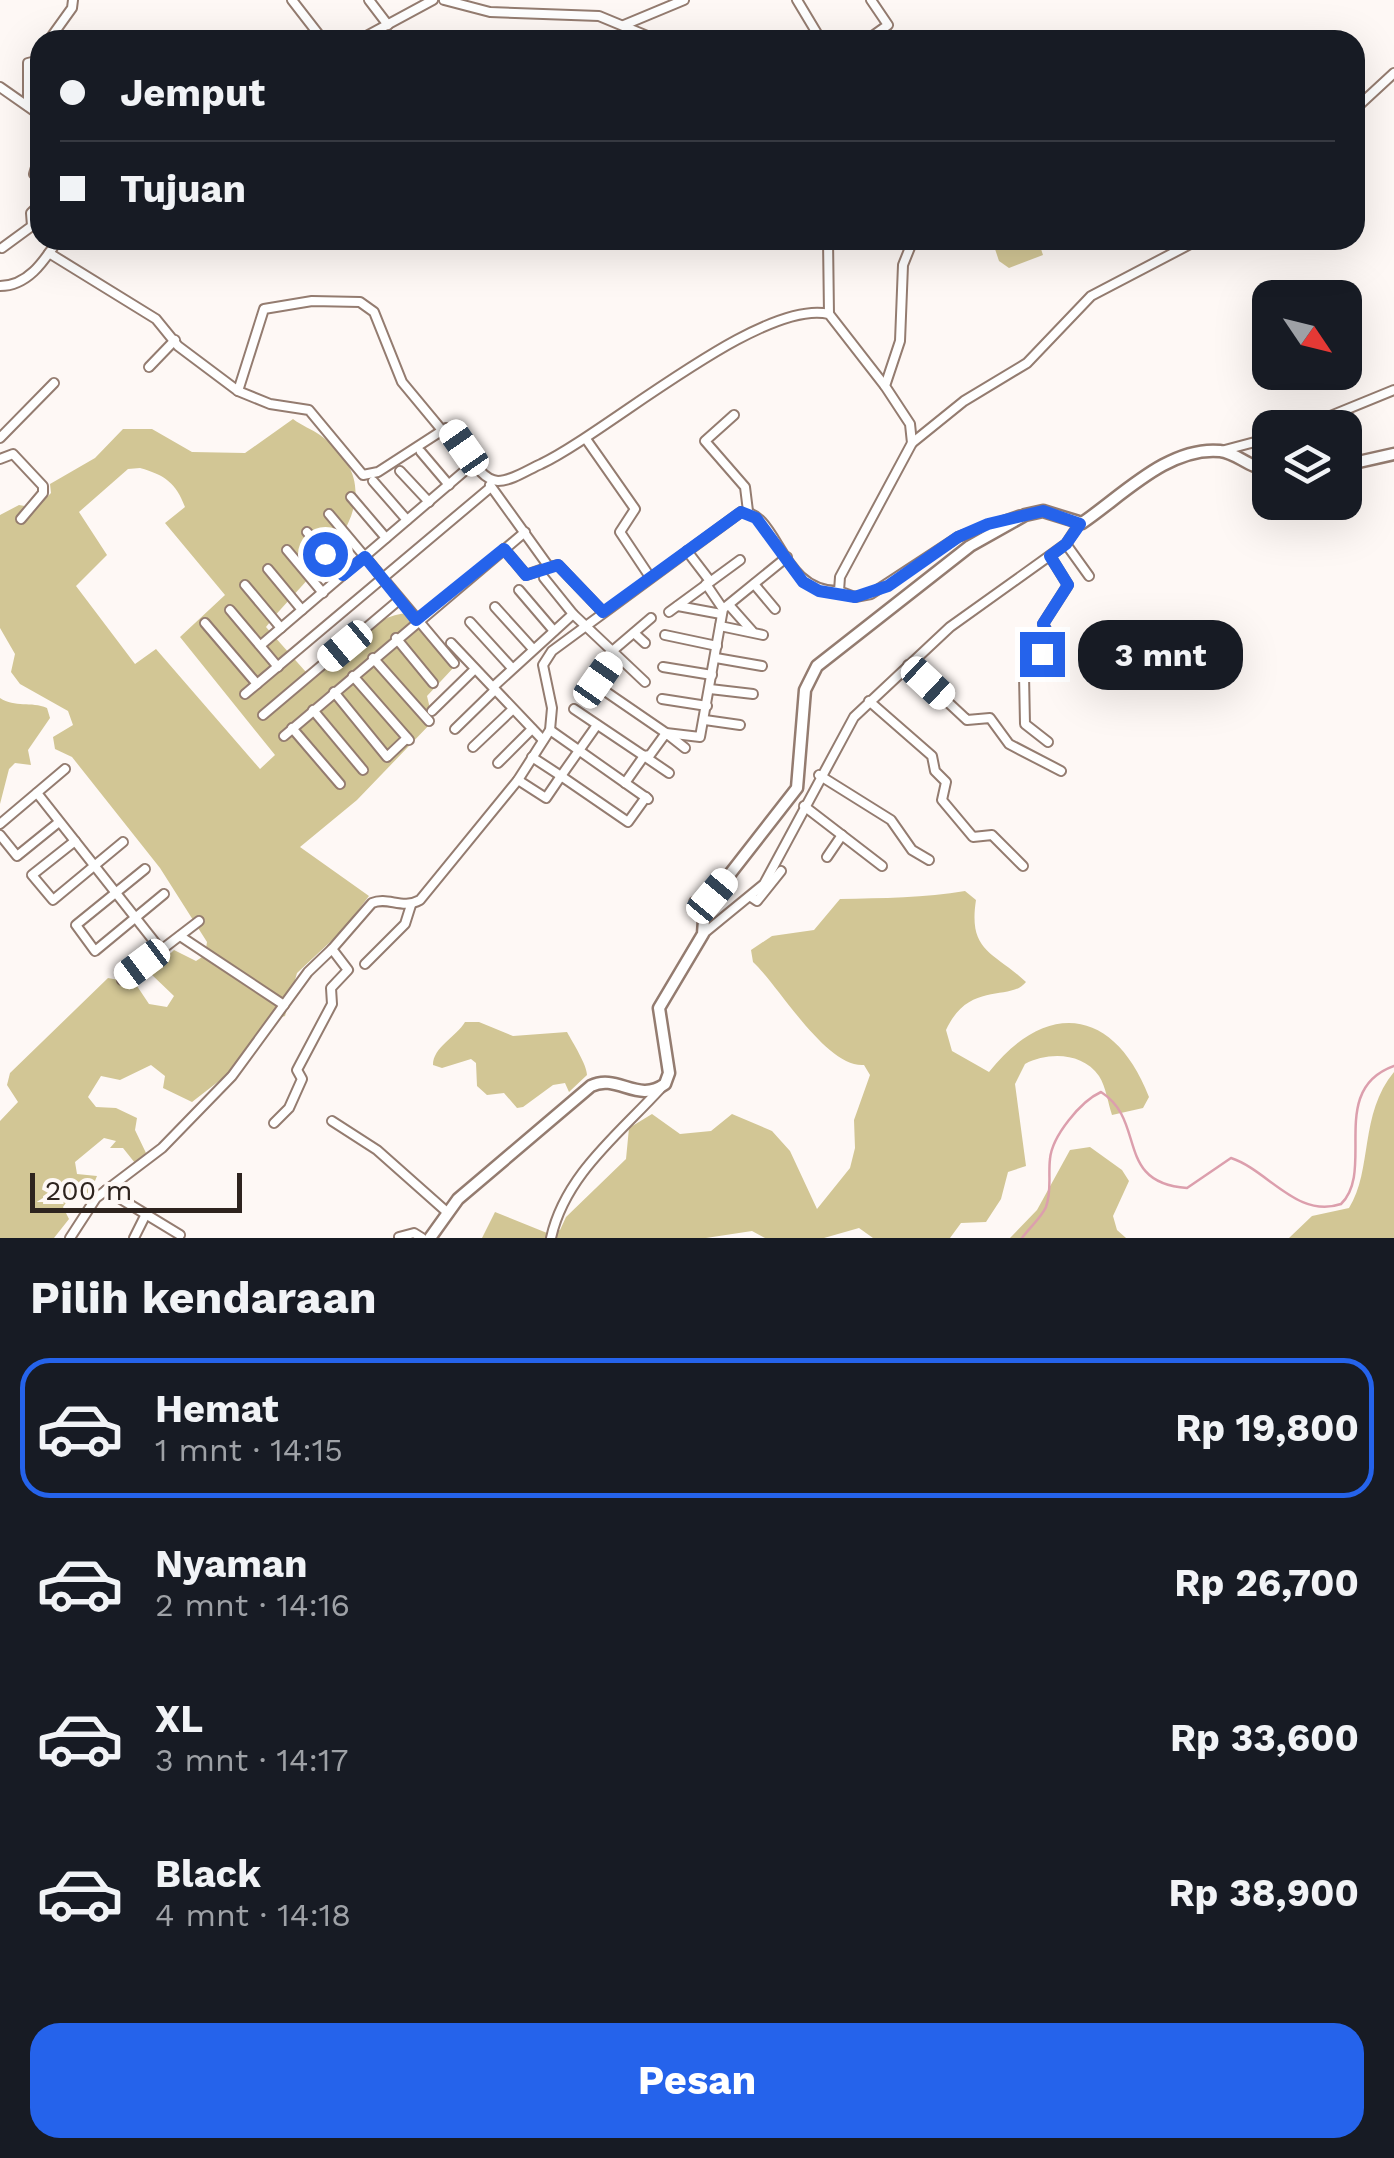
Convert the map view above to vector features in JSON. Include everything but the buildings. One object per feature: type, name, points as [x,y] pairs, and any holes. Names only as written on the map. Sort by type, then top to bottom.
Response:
[{"type":"street","points":[[56,30],[72,8],[73,0]]},
{"type":"street","points":[[292,0],[316,30]]},
{"type":"street","points":[[369,0],[388,24]]},
{"type":"street","points":[[377,30],[432,0]]},
{"type":"street","points":[[444,0],[490,12],[598,16],[635,30]]},
{"type":"street","points":[[624,25],[684,0]]},
{"type":"street","points":[[797,0],[815,30]]},
{"type":"street","points":[[871,0],[888,25],[881,30]]},
{"type":"street","points":[[28,106],[30,62]]},
{"type":"street","points":[[1365,100],[1394,73]]},
{"type":"street","points":[[0,87],[28,106]]},
{"type":"street","points":[[1,248],[30,227]]},
{"type":"street","points":[[0,286],[20,283],[51,250]]},
{"type":"street","points":[[828,250],[829,314],[910,424],[912,443]]},
{"type":"street","points":[[885,386],[900,341],[903,266],[909,250]]},
{"type":"street","points":[[839,591],[840,576],[912,443],[964,400],[1028,363],[1091,296],[1179,250]]},
{"type":"street","points":[[49,253],[86,280],[118,292],[164,324],[175,340],[238,390],[270,404],[309,410],[363,474],[378,472],[441,429]]},
{"type":"street","points":[[238,390],[264,310],[312,301],[360,302],[374,312],[402,382],[441,429],[452,432],[549,567]]},
{"type":"street","points":[[447,438],[491,479],[506,480],[586,439],[720,348],[810,313],[829,314]]},
{"type":"street","points":[[149,368],[175,340]]},
{"type":"street","points":[[0,438],[54,383]]},
{"type":"street","points":[[1345,410],[1394,390]]},
{"type":"street","points":[[734,415],[705,443],[746,486],[748,512],[810,586],[855,597],[870,594],[958,537],[1025,515],[1048,512],[1080,524]]},
{"type":"street","points":[[586,439],[635,509],[620,532],[650,577]]},
{"type":"street","points":[[551,1238],[566,1202],[606,1140],[660,1089],[670,1073],[658,1012],[703,934],[751,897],[757,900],[794,834],[819,775],[854,717],[908,665],[1015,577],[1066,544],[1080,524],[1168,464],[1252,443]]},
{"type":"street","points":[[1222,451],[1252,467]]},
{"type":"street","points":[[421,452],[449,485]]},
{"type":"street","points":[[0,459],[13,454],[44,489],[21,519]]},
{"type":"street","points":[[1362,461],[1394,454]]},
{"type":"street","points":[[260,645],[473,464]]},
{"type":"street","points":[[400,471],[428,502]]},
{"type":"street","points":[[373,481],[407,520]]},
{"type":"street","points":[[245,694],[491,487]]},
{"type":"street","points":[[351,497],[386,538]]},
{"type":"street","points":[[365,964],[406,924],[411,904],[431,888],[518,780],[550,730],[552,708],[543,665],[552,651],[734,516],[748,512]]},
{"type":"street","points":[[329,514],[454,664]]},
{"type":"street","points":[[703,934],[700,904],[797,788],[802,709],[818,666],[970,546],[1025,515]]},
{"type":"street","points":[[307,532],[343,575]]},
{"type":"street","points":[[284,736],[416,620],[525,532]]},
{"type":"street","points":[[1066,544],[1089,576]]},
{"type":"street","points":[[504,549],[526,575],[558,565],[603,612]]},
{"type":"street","points":[[287,550],[322,592]]},
{"type":"street","points":[[687,551],[724,609],[753,632]]},
{"type":"street","points":[[1048,742],[1025,724],[1022,694],[1024,675],[1041,658],[1038,644],[1046,630],[1043,624],[1068,585],[1050,556]]},
{"type":"street","points":[[666,733],[700,736],[724,609],[787,558]]},
{"type":"street","points":[[724,609],[674,609],[740,560]]},
{"type":"street","points":[[268,569],[302,610]]},
{"type":"street","points":[[544,578],[612,655],[645,682]]},
{"type":"street","points":[[245,584],[281,628]]},
{"type":"street","points":[[754,584],[775,609]]},
{"type":"street","points":[[519,590],[554,631]]},
{"type":"street","points":[[263,715],[400,600]]},
{"type":"street","points":[[495,608],[533,649]]},
{"type":"street","points":[[230,610],[278,667]]},
{"type":"street","points":[[455,729],[512,668],[574,614]]},
{"type":"street","points":[[651,618],[612,655],[598,687],[684,748]]},
{"type":"street","points":[[205,622],[257,684]]},
{"type":"street","points":[[470,622],[512,668]]},
{"type":"street","points":[[720,626],[763,635]]},
{"type":"street","points":[[634,633],[645,643]]},
{"type":"street","points":[[665,635],[716,646]]},
{"type":"street","points":[[396,638],[434,683]]},
{"type":"street","points":[[451,643],[543,740]]},
{"type":"street","points":[[373,658],[429,721]]},
{"type":"street","points":[[716,658],[762,666]]},
{"type":"street","points":[[908,665],[968,720],[990,718],[1009,744],[1061,771]]},
{"type":"street","points":[[663,667],[712,675]]},
{"type":"street","points":[[432,710],[475,668]]},
{"type":"street","points":[[334,692],[386,756],[408,739],[353,676]]},
{"type":"street","points":[[710,689],[753,694]]},
{"type":"street","points":[[662,699],[707,706]]},
{"type":"street","points":[[869,701],[932,756],[935,771],[946,782],[942,800],[972,836],[992,835],[1022,866]]},
{"type":"street","points":[[574,709],[669,773]]},
{"type":"street","points":[[313,710],[364,770]]},
{"type":"street","points":[[473,747],[512,710]]},
{"type":"street","points":[[705,720],[740,725]]},
{"type":"street","points":[[518,780],[546,798],[597,724]]},
{"type":"street","points":[[292,728],[340,784]]},
{"type":"street","points":[[498,763],[532,729]]},
{"type":"street","points":[[532,757],[628,822],[647,798],[550,730]]},
{"type":"street","points":[[626,783],[666,733]]},
{"type":"street","points":[[0,824],[65,769]]},
{"type":"street","points":[[819,775],[891,820],[912,850],[929,860]]},
{"type":"street","points":[[36,793],[162,950]]},
{"type":"street","points":[[804,806],[882,866]]},
{"type":"street","points":[[0,835],[17,856],[59,822]]},
{"type":"street","points":[[827,857],[842,835]]},
{"type":"street","points":[[74,841],[32,876],[53,900],[123,842]]},
{"type":"street","points":[[146,869],[76,925],[95,951],[164,894]]},
{"type":"street","points":[[766,886],[782,871]]},
{"type":"street","points":[[70,1238],[86,1210],[106,1190],[162,1148],[232,1076],[284,1005],[377,900],[411,904]]},
{"type":"street","points":[[122,980],[199,921]]},
{"type":"street","points":[[180,936],[284,1005]]},
{"type":"street","points":[[274,1123],[289,1108],[302,1079],[296,1070],[332,1004],[331,988],[348,970],[332,950]]},
{"type":"street","points":[[399,1237],[414,1233],[426,1238],[448,1212],[546,1120],[596,1082],[641,1093],[660,1089]]},
{"type":"street","points":[[332,1122],[377,1150],[448,1212]]},
{"type":"street","points":[[106,1190],[180,1235]]},
{"type":"street","points":[[134,1238],[146,1214]]},
{"type":"shaded area","points":[[995,250],[1041,250],[1043,255],[1009,268],[999,261]]},
{"type":"shaded area","points":[[293,419],[320,435],[345,460],[355,485],[353,510],[342,535],[266,627],[313,680],[373,625],[401,614],[416,614],[455,666],[427,696],[433,721],[357,800],[300,847],[369,896],[344,929],[297,973],[285,1016],[267,1022],[259,1046],[250,1057],[192,1102],[163,1088],[165,1076],[151,1065],[120,1080],[101,1076],[88,1097],[96,1107],[116,1108],[137,1118],[135,1130],[146,1153],[135,1163],[123,1148],[110,1148],[116,1141],[104,1138],[75,1162],[77,1174],[97,1176],[90,1193],[70,1197],[63,1207],[69,1219],[54,1238],[0,1238],[0,1121],[18,1102],[7,1085],[10,1073],[108,978],[135,983],[149,1004],[167,1007],[174,996],[150,973],[174,950],[196,961],[205,955],[207,942],[160,868],[72,757],[55,749],[53,737],[73,725],[68,711],[20,684],[11,672],[15,654],[0,628],[0,515],[19,505],[36,508],[51,493],[50,484],[95,458],[123,429],[152,429],[192,452],[245,453]],"holes":[[[140,468],[163,477],[178,492],[185,507],[165,523],[225,595],[180,637],[275,755],[260,769],[156,649],[135,664],[76,586],[107,555],[79,512],[128,469]]]},
{"type":"shaded area","points":[[0,698],[47,708],[50,718],[28,750],[31,765],[15,763],[9,769],[0,804]]},
{"type":"shaded area","points":[[965,891],[976,900],[974,917],[980,941],[1026,982],[1010,991],[977,998],[955,1014],[946,1030],[952,1051],[989,1072],[1011,1048],[1034,1032],[1057,1024],[1078,1024],[1099,1031],[1118,1046],[1135,1068],[1149,1097],[1143,1108],[1112,1115],[1099,1076],[1084,1062],[1054,1056],[1025,1064],[1015,1084],[1026,1166],[1008,1172],[1001,1199],[986,1222],[961,1223],[950,1238],[873,1238],[859,1228],[824,1238],[765,1238],[752,1231],[706,1238],[482,1238],[495,1212],[547,1233],[560,1230],[566,1217],[626,1159],[629,1128],[652,1114],[680,1134],[711,1131],[732,1114],[772,1131],[790,1151],[817,1209],[850,1168],[855,1148],[854,1120],[870,1075],[864,1065],[834,1054],[819,1040],[753,962],[751,950],[772,936],[814,930],[840,899]]},
{"type":"shaded area","points":[[465,1022],[479,1022],[513,1036],[567,1032],[587,1075],[569,1092],[565,1083],[553,1085],[523,1107],[517,1108],[504,1093],[487,1095],[477,1086],[476,1063],[471,1059],[442,1068],[433,1065],[437,1053]]},
{"type":"shaded area","points":[[1394,1072],[1394,1238],[1289,1238],[1312,1216],[1349,1208],[1361,1177],[1376,1106]]},
{"type":"shaded area","points":[[1090,1147],[1122,1170],[1129,1181],[1113,1216],[1117,1230],[1126,1238],[1010,1238],[1037,1210],[1070,1150]]},
{"type":"waterway","points":[[1022,1238],[1046,1207],[1050,1159],[1056,1140],[1077,1111],[1101,1092],[1124,1119],[1140,1163],[1149,1175],[1164,1184],[1187,1188],[1231,1158],[1310,1205],[1341,1204],[1351,1189],[1355,1171],[1357,1111],[1362,1093],[1374,1077],[1394,1066]]},
{"type":"route","points":[[325,554],[343,575],[365,557],[416,620],[504,549],[526,575],[558,565],[603,612],[734,516],[748,512],[769,533],[803,582],[819,591],[839,591],[855,597],[888,586],[958,537],[979,527],[1043,511],[1080,524],[1066,544],[1050,556],[1068,585],[1043,624],[1046,630],[1038,644],[1042,654]]}]
